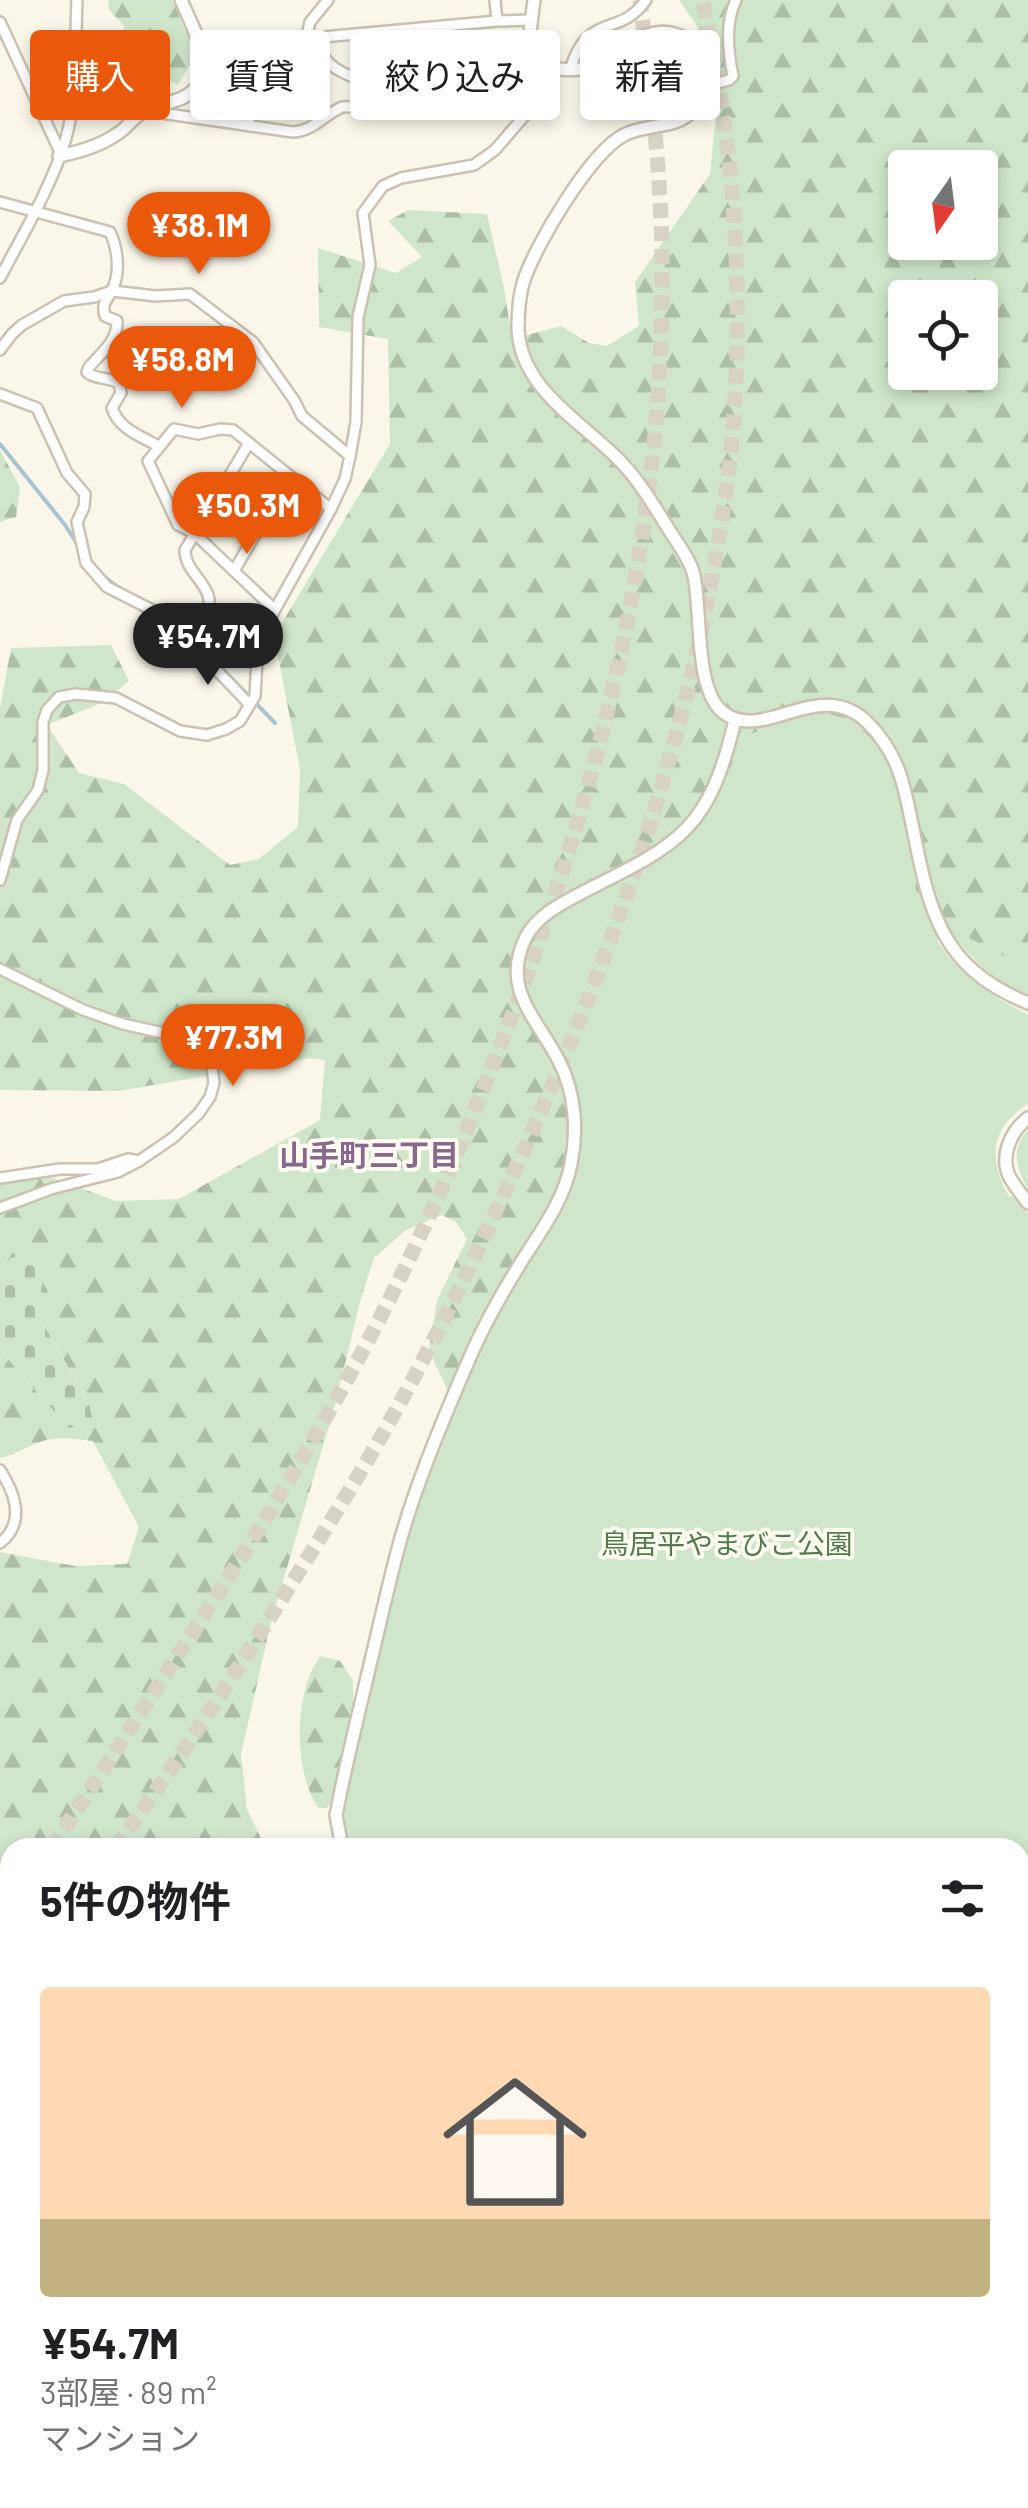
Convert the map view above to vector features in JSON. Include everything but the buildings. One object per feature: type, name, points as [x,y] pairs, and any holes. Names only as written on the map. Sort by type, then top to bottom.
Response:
[{"type":"street","points":[[0,278],[36,212],[66,139],[72,107],[77,0]]},
{"type":"street","points":[[170,101],[195,89],[204,65],[181,0]]},
{"type":"street","points":[[308,30],[328,0]]},
{"type":"street","points":[[495,0],[497,21]]},
{"type":"street","points":[[530,30],[534,0]]},
{"type":"street","points":[[570,70],[585,37],[630,16],[646,0]]},
{"type":"street","points":[[720,82],[733,76],[729,37],[736,0]]},
{"type":"street","points":[[330,36],[532,20]]},
{"type":"street","points":[[0,22],[60,154]]},
{"type":"street","points":[[560,69],[580,68]]},
{"type":"street","points":[[170,115],[293,132],[305,131],[331,112],[350,107]]},
{"type":"street","points":[[60,154],[78,152],[108,140],[134,120]]},
{"type":"street","points":[[249,120],[249,126]]},
{"type":"street","points":[[0,880],[17,820],[38,790],[43,770],[42,722],[59,697],[76,694],[116,698],[180,731],[198,734],[226,729],[240,720],[255,696],[258,640],[345,478],[356,422],[358,318],[370,265],[363,213],[383,186],[402,178],[474,164],[496,150],[521,120]]},
{"type":"street","points":[[677,120],[623,135],[599,154],[537,249],[522,287],[518,325],[521,348],[532,376],[622,462],[680,547],[694,574],[706,688],[718,708],[734,720],[755,721],[829,704],[852,710],[866,721],[884,742],[901,774],[928,903],[955,953],[979,977],[1028,1004]]},
{"type":"street","points":[[0,202],[110,232],[117,271],[103,311],[105,316],[118,321],[116,334],[88,372],[119,383],[121,394],[112,408],[114,416],[126,429],[158,446]]},
{"type":"street","points":[[0,350],[22,325],[64,301],[112,290],[156,296],[190,294],[252,342],[302,416],[350,456]]},
{"type":"street","points":[[0,394],[37,408],[67,473],[85,494],[84,507],[76,522],[86,563],[107,587],[166,617],[249,704]]},
{"type":"street","points":[[274,609],[194,534],[178,525],[148,460],[174,429],[198,434],[234,430],[331,509]]},
{"type":"street","points":[[196,646],[206,638],[210,600],[185,560],[185,550],[249,443]]},
{"type":"street","points":[[234,571],[288,476]]},
{"type":"street","points":[[340,1838],[336,1815],[341,1790],[392,1568],[413,1498],[472,1352],[510,1280],[558,1204],[571,1167],[574,1128],[568,1084],[560,1061],[528,1012],[520,990],[517,967],[526,937],[543,916],[566,900],[650,859],[682,835],[714,788],[726,758],[734,720]]},
{"type":"street","points":[[0,969],[83,1010],[123,1024],[186,1038],[212,1067],[214,1083],[200,1113],[139,1161],[118,1172],[50,1189],[0,1208]]},
{"type":"street","points":[[1028,1118],[1011,1138],[1006,1156],[1008,1175],[1028,1203]]},
{"type":"street","points":[[0,1178],[139,1161]]},
{"type":"street","points":[[0,1470],[12,1488],[16,1514],[13,1528],[0,1543]]},
{"type":"green space","points":[[108,0],[172,0],[190,43],[190,65],[178,85],[170,81],[170,30],[124,30],[109,10]]},
{"type":"green space","points":[[679,0],[1028,0],[1028,977],[974,941],[942,935],[931,947],[880,1054],[1028,1273],[1028,1838],[1006,1838],[477,1454],[429,1350],[437,1300],[467,1239],[457,1223],[442,1215],[406,1230],[374,1258],[361,1298],[334,1409],[272,1618],[241,1754],[247,1809],[261,1838],[0,1838],[0,1552],[75,1566],[127,1564],[139,1527],[93,1441],[52,1439],[0,1458],[0,1350],[69,1428],[89,1403],[37,1314],[18,1250],[0,1271],[0,1177],[45,1175],[116,1201],[179,1199],[320,1120],[325,1060],[310,1058],[119,1091],[0,1090],[0,708],[11,648],[111,645],[129,681],[104,702],[47,725],[79,773],[124,784],[230,865],[259,859],[298,827],[300,769],[274,636],[390,444],[388,339],[319,327],[318,248],[396,273],[422,257],[388,221],[408,210],[487,214],[512,339],[561,326],[589,343],[607,346],[639,326],[635,282],[710,174],[715,120],[720,120],[720,30],[700,30]]},
{"type":"green space","points":[[0,450],[20,487],[16,517],[0,522]]},
{"type":"green space","name":"鳥居平やまびこ公園","points":[[829,714],[858,727],[878,748],[892,775],[901,806],[920,904],[931,931],[951,959],[973,980],[1028,1015],[1028,1103],[1004,1126],[996,1152],[1004,1188],[1028,1214],[1028,1838],[346,1838],[344,1815],[348,1781],[412,1524],[450,1421],[484,1346],[512,1291],[563,1208],[578,1169],[581,1120],[574,1084],[529,992],[527,958],[534,941],[557,916],[646,867],[699,827],[724,788],[739,737]]},
{"type":"green space","points":[[949,929],[960,929],[971,939],[1028,968],[1028,998],[984,968]]},
{"type":"green space","points":[[1028,1130],[1028,1189],[1020,1174],[1017,1152]]},
{"type":"green space","points":[[17,1250],[31,1250],[46,1262],[37,1314],[89,1403],[93,1423],[69,1428],[0,1350],[0,1271]]},
{"type":"green space","points":[[320,1656],[340,1661],[353,1680],[353,1731],[337,1793],[327,1808],[318,1808],[311,1794],[300,1744],[304,1692]]},
{"type":"waterway","points":[[0,444],[80,548]]},
{"type":"waterway","points":[[89,559],[112,583],[169,614],[275,723]]},
{"type":"tunnel","points":[[58,1838],[256,1534],[369,1339],[421,1235],[467,1128],[532,962],[564,866],[617,671],[651,472],[660,371],[662,235],[640,0]]},
{"type":"tunnel","points":[[122,1838],[267,1622],[359,1474],[425,1356],[487,1231],[562,1062],[620,913],[656,806],[699,643],[724,508],[733,429],[737,321],[734,213],[722,106],[702,0]]},
{"type":"district","name":"山手町三丁目","points":[[369,1154]]}]
